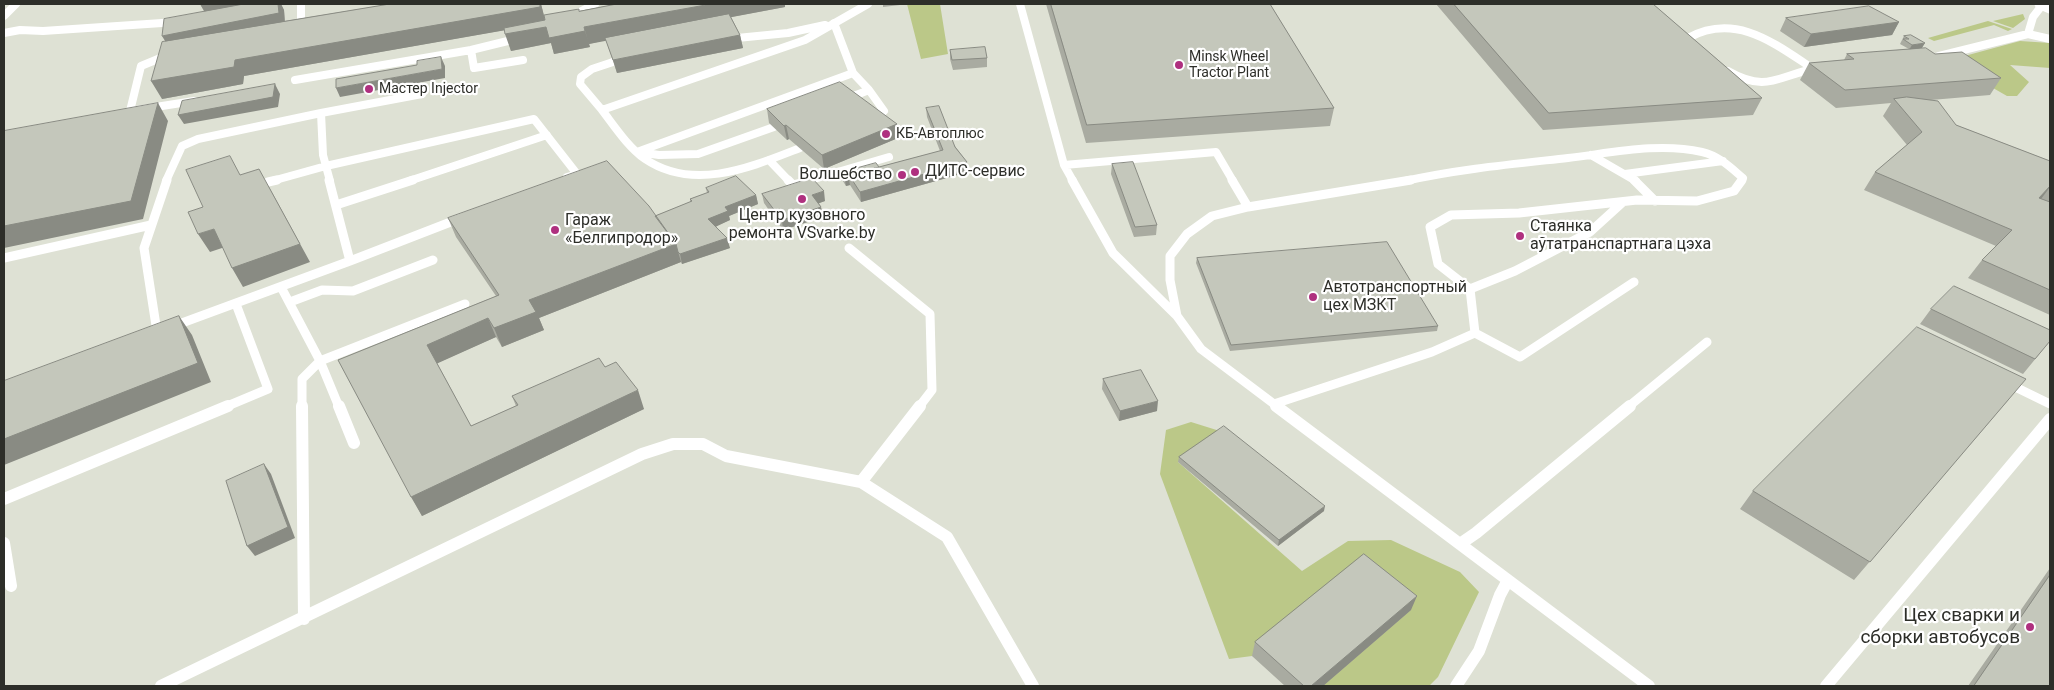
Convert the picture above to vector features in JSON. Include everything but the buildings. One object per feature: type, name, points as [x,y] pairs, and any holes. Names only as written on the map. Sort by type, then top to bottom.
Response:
[{"type":"main road","points":[[2043,4],[2050,8]]},
{"type":"lane","points":[[4,16],[16,4]]},
{"type":"lane","points":[[301,4],[301,31]]},
{"type":"lane","points":[[562,21],[595,4]]},
{"type":"lane","points":[[602,110],[805,40],[868,4]]},
{"type":"lane","points":[[1020,4],[1064,165],[1113,253],[1177,316],[1201,349],[1649,686]]},
{"type":"lane","points":[[2028,34],[2033,17],[2043,4]]},
{"type":"lane","points":[[4,32],[164,25],[182,22]]},
{"type":"lane","points":[[739,41],[834,23]]},
{"type":"lane","points":[[834,23],[853,73],[869,90],[884,111],[873,118]]},
{"type":"lane","points":[[1700,51],[1692,46],[1688,38],[1695,34],[1729,28],[1749,30],[1763,36],[1812,68]]},
{"type":"lane","points":[[292,33],[311,30]]},
{"type":"lane","points":[[1928,57],[1945,55],[2028,34],[2050,39]]},
{"type":"lane","points":[[295,80],[471,50],[528,36]]},
{"type":"lane","points":[[471,50],[474,68],[522,60]]},
{"type":"lane","points":[[175,54],[165,55],[141,66],[130,111],[198,100]]},
{"type":"lane","points":[[614,65],[592,69],[581,76],[580,84],[638,152],[656,166],[696,176],[716,175],[739,170],[800,148]]},
{"type":"lane","points":[[1722,67],[1751,84],[1763,84],[1812,68],[1822,68]]},
{"type":"lane","points":[[638,152],[853,73]]},
{"type":"lane","points":[[846,99],[869,90]]},
{"type":"lane","points":[[422,94],[198,139],[182,146],[170,169],[144,248],[152,334],[468,216]]},
{"type":"lane","points":[[321,113],[323,155],[350,261]]},
{"type":"lane","points":[[268,182],[326,166],[534,119],[577,174],[559,181]]},
{"type":"lane","points":[[638,152],[659,155],[698,154],[774,127]]},
{"type":"lane","points":[[336,205],[547,135]]},
{"type":"lane","points":[[1177,316],[1170,280],[1170,256],[1187,234],[1212,216],[1248,207],[1387,184],[1440,173],[1591,155],[1671,148],[1702,152],[1724,161],[1743,178],[1734,191],[1697,201],[1623,202],[1519,212],[1451,215],[1430,227],[1438,264],[1470,289],[1475,333]]},
{"type":"lane","points":[[1064,165],[1216,152],[1248,207]]},
{"type":"lane","points":[[1591,155],[1632,177],[1655,201]]},
{"type":"lane","points":[[769,160],[793,185],[889,157]]},
{"type":"lane","points":[[1625,174],[1724,161]]},
{"type":"lane","points":[[1470,289],[1515,271],[1590,232],[1623,202]]},
{"type":"lane","points":[[4,258],[151,225]]},
{"type":"lane","points":[[849,248],[930,314],[932,390],[861,482]]},
{"type":"lane","points":[[290,302],[322,290],[352,291],[433,260]]},
{"type":"lane","points":[[1475,333],[1520,358],[1634,282]]},
{"type":"lane","points":[[280,287],[290,302],[320,362],[354,443]]},
{"type":"lane","points":[[4,499],[268,389],[236,304]]},
{"type":"lane","points":[[304,618],[302,379],[320,362],[465,304]]},
{"type":"lane","points":[[1274,404],[1432,352],[1475,333]]},
{"type":"lane","points":[[1460,544],[1476,533],[1708,342]]},
{"type":"lane","points":[[2000,380],[2050,404]]},
{"type":"lane","points":[[1826,686],[2050,419]]},
{"type":"lane","points":[[160,686],[642,454],[673,444],[703,444],[726,456],[861,482],[948,537],[1033,686]]},
{"type":"lane","points":[[4,543],[11,586]]},
{"type":"lane","points":[[1456,686],[1479,651],[1500,595],[1508,580]]},
{"type":"green space","points":[[907,4],[940,4],[948,54],[921,59]]},
{"type":"green space","points":[[2023,14],[2025,19],[2013,28],[1993,21]]},
{"type":"green space","points":[[1988,21],[2012,29],[2008,31],[1994,25],[1934,41],[1928,38]]},
{"type":"green space","points":[[2020,41],[2050,43],[2050,68],[2010,65],[2029,82],[2017,96],[2007,96],[1946,61]]},
{"type":"green space","points":[[1191,422],[1223,432],[1178,462],[1302,571],[1348,541],[1391,540],[1460,572],[1479,592],[1438,677],[1429,686],[1323,686],[1359,569],[1252,656],[1229,659],[1160,474],[1166,430]]},
{"type":"place","name":"Minsk Wheel Tractor Plant","points":[[1179,65]]},
{"type":"place","name":"Мастер Injector","points":[[369,89]]},
{"type":"place","name":"КБ-Автоплюс","points":[[886,134]]},
{"type":"place","name":"ДИТС-сервис","points":[[915,172]]},
{"type":"place","name":"Волшебство","points":[[902,175]]},
{"type":"place","name":"Центр кузовного ремонта VSvarke.by","points":[[802,199]]},
{"type":"place","name":"Гараж «Белгипродор»","points":[[555,230]]},
{"type":"place","name":"Стаянка аўтатранспартнага цэха","points":[[1520,236]]},
{"type":"place","name":"Автотранспортный цех МЗКТ","points":[[1313,297]]},
{"type":"place","name":"Цех сварки и сборки автобусов","points":[[2030,627]]}]
